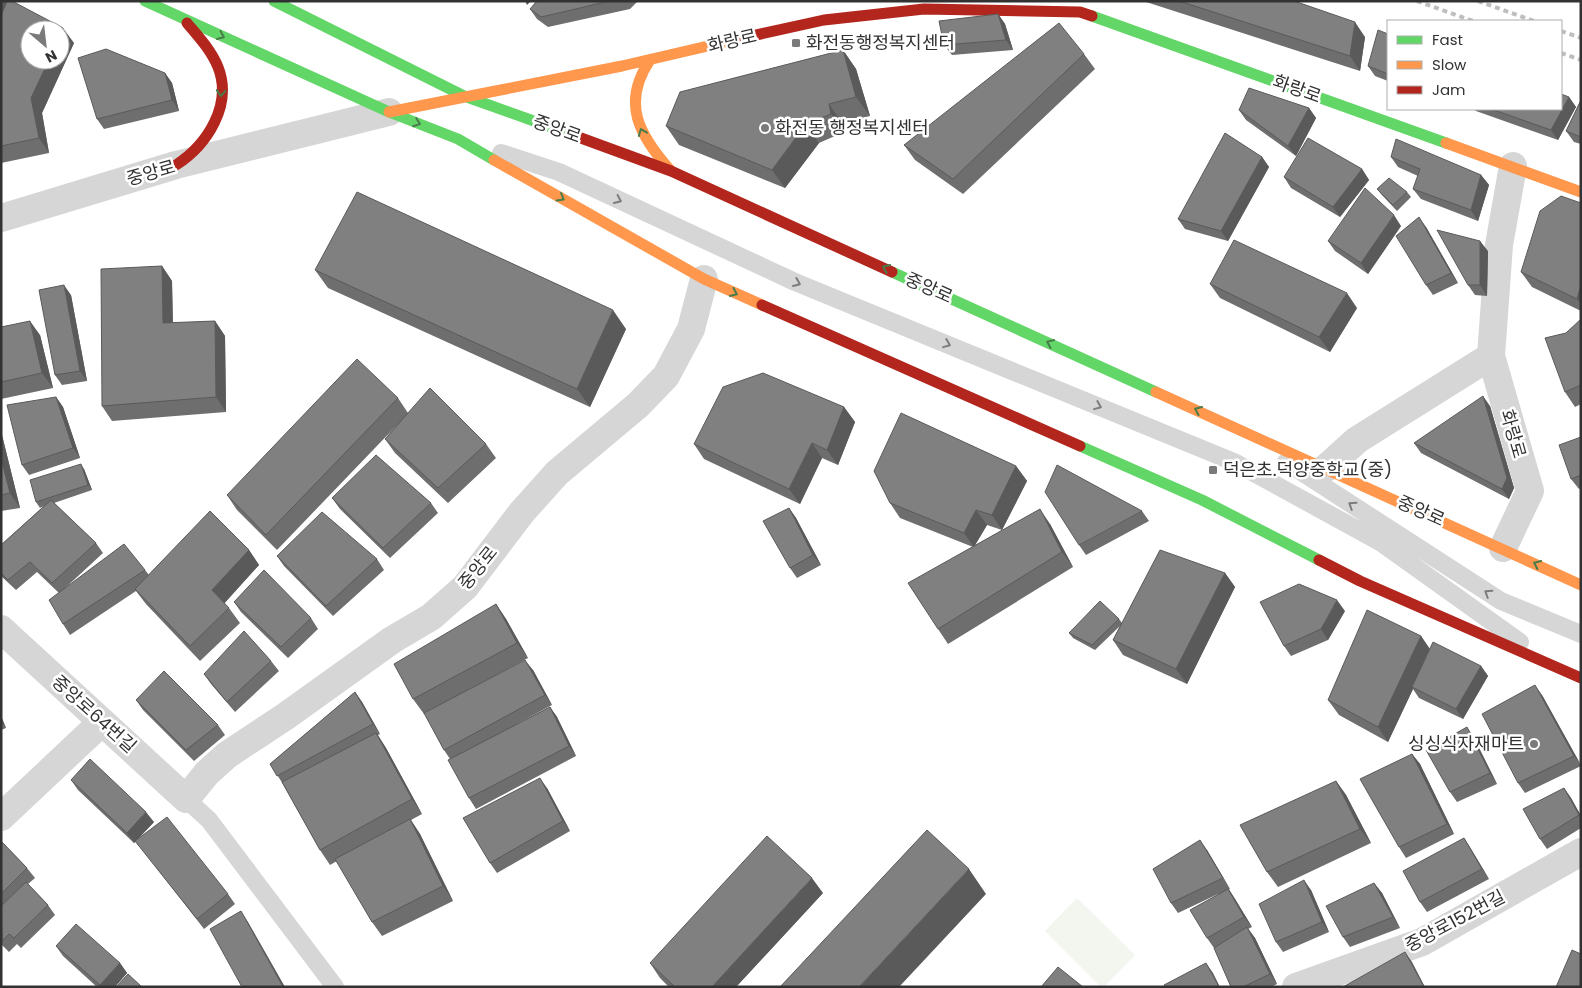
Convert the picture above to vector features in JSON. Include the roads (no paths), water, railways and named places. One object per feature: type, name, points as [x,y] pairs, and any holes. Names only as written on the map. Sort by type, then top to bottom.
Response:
[{"type":"main road","points":[[144,1],[389,112],[458,139],[704,279],[1202,500],[1360,581],[1581,678]]},
{"type":"main road","name":"중앙로","points":[[274,1],[464,96],[671,171],[1581,585]]},
{"type":"main road","name":"화랑로","points":[[389,112],[650,60],[824,20],[924,9],[1081,7],[1581,192]]},
{"type":"main road","points":[[176,165],[194,153],[207,138],[217,112],[222,87],[219,70],[210,53],[185,20]]},
{"type":"main road","points":[[650,60],[637,80],[634,104],[642,133],[649,146],[671,171]]},
{"type":"street","name":"중앙로","points":[[1,218],[176,165],[389,112]]},
{"type":"street","name":"화랑로","points":[[1503,548],[1530,491],[1491,356],[1499,245],[1513,166]]},
{"type":"street","name":"중앙로","points":[[186,798],[207,773],[227,756],[392,640],[431,617],[465,587],[522,512],[557,474],[638,405],[666,376],[690,329],[704,279]]},
{"type":"street","points":[[1326,468],[1357,440],[1491,356]]},
{"type":"street","name":"중앙로64번길","points":[[1,629],[186,798]]},
{"type":"street","points":[[1,817],[102,722]]},
{"type":"street","name":"중앙로152번길","points":[[1296,987],[1422,942],[1581,852]]},
{"type":"lane","points":[[458,139],[559,172],[795,282],[1234,462],[1380,542],[1554,666]]},
{"type":"lane","points":[[1223,421],[1501,601],[1581,634]]},
{"type":"lane","points":[[186,798],[209,820],[335,987]]},
{"type":"railway","points":[[1417,1],[1470,20]]},
{"type":"railway","points":[[1478,1],[1531,20]]},
{"type":"railway","points":[[1562,31],[1581,38]]},
{"type":"railway","points":[[1562,53],[1581,60]]},
{"type":"place","name":"화전동행정복지센터","points":[[796,43]]},
{"type":"place","name":"화전동 행정복지센터","points":[[765,128]]},
{"type":"place","name":"덕은초.덕양중학교(중)","points":[[1213,470]]},
{"type":"place","name":"싱싱식자재마트","points":[[1534,744]]}]
